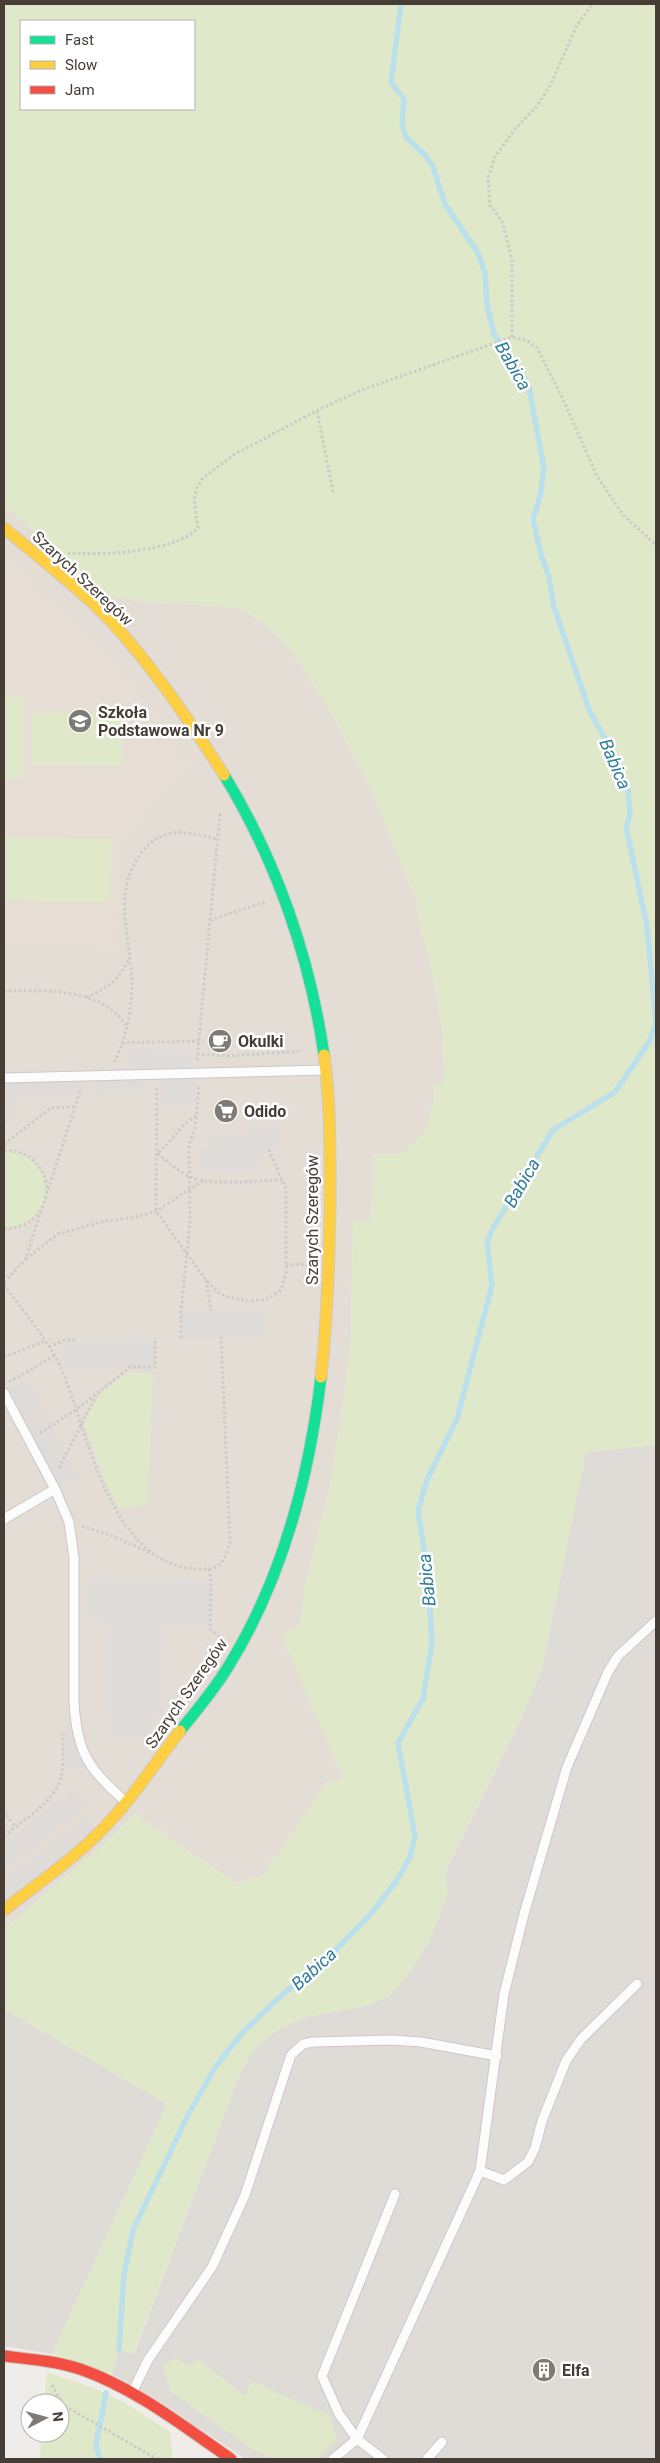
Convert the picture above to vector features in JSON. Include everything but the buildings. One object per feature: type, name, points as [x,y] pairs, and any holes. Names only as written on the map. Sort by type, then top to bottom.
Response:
[{"type":"street","name":"Szarych Szeregów","points":[[4,528],[111,621],[146,664],[194,730],[263,847],[304,962],[322,1037],[326,1070],[330,1226],[326,1347],[314,1434],[301,1494],[274,1580],[233,1659],[126,1802],[103,1829],[4,1910]]},
{"type":"street","points":[[4,2356],[52,2362],[91,2373],[129,2392],[231,2459]]},
{"type":"lane","points":[[4,1078],[326,1070]]},
{"type":"lane","points":[[4,1393],[54,1485],[69,1522],[74,1558],[75,1722],[85,1756],[94,1772],[126,1802]]},
{"type":"lane","points":[[4,1519],[54,1485]]},
{"type":"lane","points":[[333,2459],[357,2439],[480,2170],[506,1985],[524,1914],[567,1767],[608,1672],[618,1656],[656,1621]]},
{"type":"lane","points":[[480,2170],[504,2180],[528,2162],[566,2061],[581,2040],[638,1984]]},
{"type":"lane","points":[[129,2392],[148,2360],[212,2267],[245,2195],[291,2055],[296,2049],[313,2042],[392,2040],[421,2042],[497,2056]]},
{"type":"lane","points":[[383,2459],[357,2439],[339,2414],[322,2376],[395,2194]]},
{"type":"lane","points":[[427,2459],[442,2442]]},
{"type":"path","points":[[512,337],[512,260],[504,222],[490,204],[488,178],[500,150],[551,84],[576,26],[592,4]]},
{"type":"path","points":[[65,552],[124,552],[183,540],[192,535],[198,528],[194,500],[197,488],[203,478],[235,454],[362,390],[494,344],[507,337],[526,340],[536,348],[562,397],[597,476],[623,515],[656,545]]},
{"type":"path","points":[[317,411],[333,492]]},
{"type":"path","points":[[182,1338],[181,1312],[190,1222],[188,1188],[189,1146],[196,1116],[198,1054],[220,815]]},
{"type":"path","points":[[106,1076],[122,1043],[127,1026],[132,980],[126,889],[142,852],[150,842],[173,833],[188,833],[217,839]]},
{"type":"path","points":[[210,920],[268,901]]},
{"type":"path","points":[[86,997],[108,988],[117,979],[130,957]]},
{"type":"path","points":[[4,991],[64,993],[86,997],[110,1008],[127,1026]]},
{"type":"path","points":[[122,1043],[199,1042]]},
{"type":"path","points":[[198,1054],[225,1056],[309,1050]]},
{"type":"path","points":[[157,1075],[156,1211],[206,1280],[218,1292],[227,1297],[261,1301],[268,1300],[281,1290],[286,1264],[286,1189],[268,1148]]},
{"type":"path","points":[[25,1260],[44,1205],[73,1108],[86,1076]]},
{"type":"path","points":[[4,1144],[51,1108],[73,1108]]},
{"type":"path","points":[[157,1153],[166,1147],[184,1123],[196,1116]]},
{"type":"path","points":[[4,1151],[24,1154],[34,1160],[42,1170],[46,1181],[47,1194]]},
{"type":"path","points":[[157,1153],[188,1176],[202,1181],[282,1180]]},
{"type":"path","points":[[153,1554],[112,1507],[54,1356],[4,1283],[25,1260],[58,1234],[101,1222],[136,1217],[156,1211],[188,1188],[202,1181]]},
{"type":"path","points":[[4,1229],[17,1228],[28,1223],[44,1205]]},
{"type":"path","points":[[286,1264],[311,1264]]},
{"type":"path","points":[[206,1280],[211,1311]]},
{"type":"path","points":[[69,1522],[110,1535],[179,1566],[209,1569],[216,1568],[222,1563],[230,1542],[222,1337]]},
{"type":"path","points":[[30,1441],[76,1410],[130,1367],[155,1367],[155,1338]]},
{"type":"path","points":[[49,1347],[64,1340],[77,1340]]},
{"type":"path","points":[[4,1357],[45,1342]]},
{"type":"path","points":[[4,1385],[54,1356]]},
{"type":"path","points":[[54,1485],[96,1395]]},
{"type":"path","points":[[209,1569],[211,1580],[210,1629],[225,1641]]},
{"type":"path","points":[[4,1836],[40,1807],[57,1786],[62,1767],[63,1731]]},
{"type":"path","points":[[4,1811],[15,1827]]},
{"type":"path","points":[[52,2362],[50,2381],[54,2393],[63,2405],[156,2459]]},
{"type":"shaded area","points":[[4,505],[107,596],[138,601],[241,608],[269,627],[294,654],[333,715],[371,789],[417,902],[420,926],[429,958],[443,1032],[444,1083],[433,1084],[435,1101],[425,1132],[401,1154],[373,1154],[371,1221],[353,1220],[351,1339],[329,1491],[305,1584],[301,1626],[282,1635],[343,1778],[326,1783],[263,1876],[235,1883],[135,1814],[101,1847],[4,1929]]},
{"type":"shaded area","name":"Szkoła Podstawowa Nr 9","points":[[4,561],[63,611],[125,676],[188,766],[119,838],[118,945],[4,943]]},
{"type":"shaded area","points":[[132,1049],[188,1050],[188,1074],[195,1074],[196,1104],[164,1104],[164,1075],[141,1075],[142,1091],[98,1093],[97,1076],[132,1075]]},
{"type":"shaded area","points":[[86,1076],[75,1101],[12,1102],[12,1124],[4,1124],[4,1078]]},
{"type":"shaded area","points":[[252,1122],[279,1122],[279,1148],[268,1148],[251,1172],[201,1172],[201,1150],[209,1150],[209,1136],[252,1135]]},
{"type":"shaded area","points":[[265,1311],[266,1336],[181,1338],[181,1312]]},
{"type":"shaded area","points":[[155,1338],[155,1367],[64,1367],[64,1340]]},
{"type":"shaded area","points":[[28,1381],[78,1477],[55,1489],[4,1394]]},
{"type":"shaded area","points":[[656,1445],[656,2459],[245,2459],[167,2406],[112,2374],[119,2349],[134,2354],[240,2073],[256,2047],[277,2030],[307,2017],[369,2005],[390,1996],[408,1974],[430,1940],[447,1895],[445,1872],[522,1717],[542,1668],[586,1452]]},
{"type":"shaded area","points":[[88,1578],[211,1580],[210,1629],[162,1628],[161,1716],[147,1722],[147,1737],[110,1737],[109,1620],[88,1619]]},
{"type":"shaded area","points":[[75,1722],[90,1765],[66,1772],[66,1723]]},
{"type":"shaded area","points":[[73,1789],[85,1805],[4,1871],[4,1846]]},
{"type":"shaded area","points":[[86,1815],[98,1833],[4,1910],[4,1881]]},
{"type":"shaded area","points":[[4,2009],[167,2104],[52,2354],[4,2346]]},
{"type":"shaded area","points":[[4,2262],[19,2262],[19,2285],[4,2285]]},
{"type":"green space","points":[[4,4],[656,4],[656,1445],[586,1452],[542,1668],[522,1717],[445,1871],[447,1895],[430,1940],[408,1974],[390,1996],[369,2005],[307,2017],[277,2030],[256,2047],[240,2073],[133,2354],[119,2349],[112,2374],[52,2354],[167,2104],[4,2009],[4,1929],[101,1847],[135,1814],[235,1883],[263,1876],[326,1783],[343,1778],[281,1635],[301,1626],[305,1584],[329,1491],[351,1339],[353,1220],[371,1221],[373,1154],[401,1154],[425,1132],[435,1101],[433,1084],[444,1083],[443,1032],[429,958],[420,926],[417,902],[371,789],[333,715],[294,654],[269,627],[241,608],[138,601],[107,596],[4,505]]},
{"type":"green space","points":[[4,696],[24,696],[24,778],[4,778]]},
{"type":"green space","points":[[32,712],[122,713],[122,766],[31,765]]},
{"type":"green space","points":[[4,837],[111,839],[109,902],[4,900]]},
{"type":"green space","points":[[12,1150],[28,1157],[39,1168],[45,1180],[47,1194],[43,1206],[35,1217],[22,1225],[4,1229],[4,1151]]},
{"type":"green space","points":[[128,1372],[153,1373],[148,1505],[119,1508],[106,1483],[83,1422],[100,1394]]},
{"type":"green space","points":[[176,2358],[188,2366],[199,2360],[245,2396],[252,2381],[330,2416],[336,2439],[317,2459],[275,2459],[255,2451],[171,2392],[162,2366]]},
{"type":"green space","points":[[47,2372],[92,2387],[127,2404],[170,2432],[173,2459],[40,2459],[41,2443],[70,2443],[70,2393],[45,2393]]},
{"type":"waterway","name":"Babica","points":[[119,2349],[124,2275],[133,2230],[188,2115],[216,2066],[244,2031],[282,1995],[326,1960],[371,1914],[397,1880],[410,1857],[415,1836],[398,1743],[423,1699],[432,1643],[428,1575],[418,1511],[427,1480],[457,1419],[492,1285],[487,1242],[493,1228],[553,1130],[615,1092],[649,1042],[656,1023],[647,926],[626,827],[630,815],[628,790],[618,762],[590,712],[554,607],[549,577],[541,555],[533,519],[540,496],[544,469],[529,387],[520,370],[494,334],[487,305],[485,273],[478,253],[445,204],[433,167],[426,156],[406,137],[402,123],[404,99],[391,83],[401,4]]},
{"type":"waterway","name":"Babica","points":[[100,2459],[96,2445],[106,2393]]},
{"type":"traffic: fast","points":[[224,775],[260,841],[288,910],[310,982],[324,1055]]},
{"type":"traffic: fast","points":[[180,1731],[228,1667],[264,1599],[278,1564],[301,1490],[316,1415],[321,1377]]},
{"type":"traffic: slow","points":[[4,528],[100,610],[134,647],[166,689],[224,775]]},
{"type":"traffic: slow","points":[[321,1377],[325,1335],[330,1209],[329,1113],[324,1055]]},
{"type":"traffic: slow","points":[[4,1910],[60,1867],[100,1832],[130,1798],[180,1731]]},
{"type":"traffic: jam","points":[[4,2356],[61,2364],[80,2369],[120,2386],[177,2421],[231,2459]]},
{"type":"place","name":"Szkoła Podstawowa Nr 9","points":[[80,721]]},
{"type":"place","name":"Okulki","points":[[220,1041]]},
{"type":"place","name":"Odido","points":[[226,1111]]},
{"type":"place","name":"Elfa","points":[[544,2370]]}]
